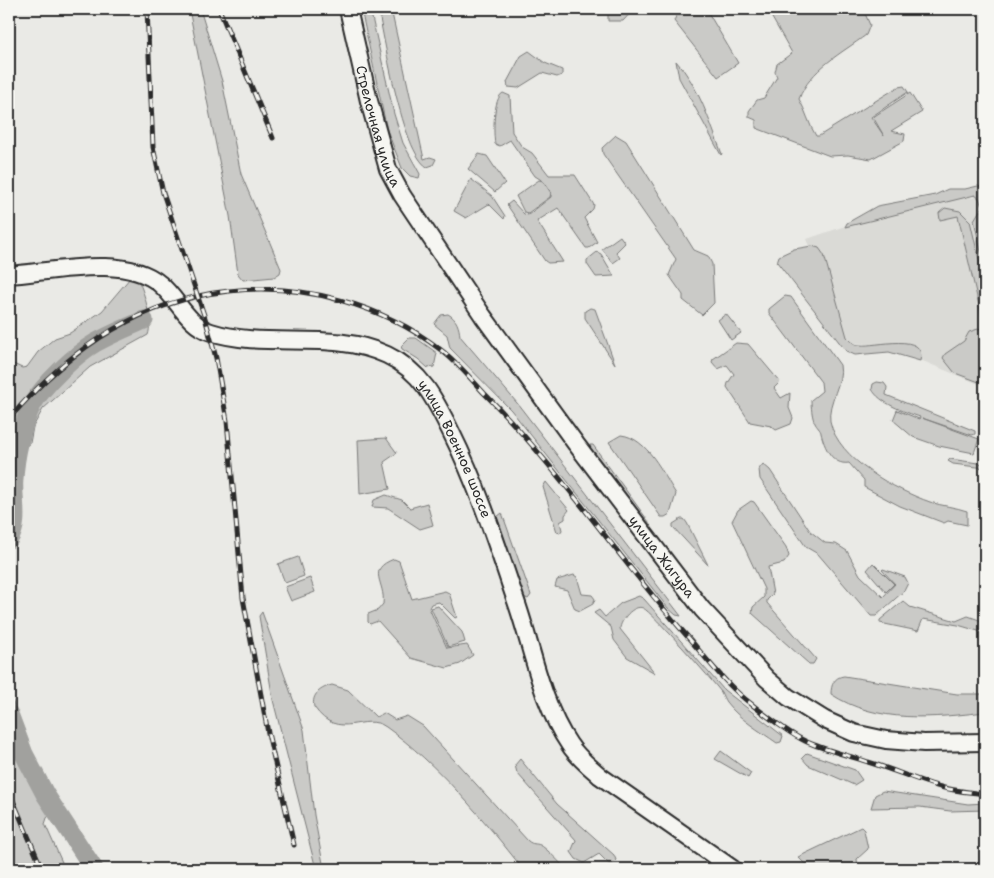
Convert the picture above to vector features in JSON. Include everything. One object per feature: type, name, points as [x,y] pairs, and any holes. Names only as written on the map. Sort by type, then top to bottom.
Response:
[{"type":"main road","name":"Стрелочная улица","points":[[348,9],[369,101],[388,169],[402,195],[429,235]]},
{"type":"main road","name":"улица Жигура","points":[[429,235],[483,316],[604,481],[702,609],[767,679],[812,713],[854,733],[886,740],[924,743],[985,742]]},
{"type":"main road","name":"улица Военное шоссе","points":[[9,275],[111,267],[134,269],[161,284],[192,321],[209,332],[232,337],[327,341],[362,346],[386,354],[419,376],[434,397],[461,452],[489,522],[552,713],[569,744],[581,760],[600,776],[733,869]]},
{"type":"shaded area","points":[[189,9],[200,9],[222,81],[241,174],[281,269],[280,273],[274,277],[243,280],[238,274],[230,216]]},
{"type":"shaded area","points":[[361,9],[370,9],[394,114],[403,143],[420,174],[419,178],[410,176],[402,168],[387,130]]},
{"type":"shaded area","points":[[378,9],[391,9],[424,159],[430,157],[436,159],[433,165],[427,167],[418,157],[402,118]]},
{"type":"shaded area","points":[[620,9],[634,9],[623,21],[608,21],[608,13]]},
{"type":"shaded area","points":[[679,9],[706,9],[738,63],[718,77],[674,21]]},
{"type":"shaded area","points":[[767,9],[863,9],[870,25],[866,35],[819,70],[804,88],[799,99],[816,136],[819,136],[898,87],[904,86],[908,92],[871,117],[884,136],[873,117],[910,93],[922,112],[891,131],[905,134],[904,141],[871,159],[848,155],[830,156],[756,128],[756,120],[749,117],[749,111],[757,100],[764,98],[777,77],[775,72],[777,64],[792,53]]},
{"type":"shaded area","points":[[529,51],[545,63],[562,70],[562,75],[557,77],[542,73],[518,88],[508,87],[507,82],[521,56]]},
{"type":"shaded area","points":[[676,61],[691,82],[703,105],[721,155],[679,78]]},
{"type":"shaded area","points":[[503,93],[510,96],[512,132],[522,147],[532,153],[549,175],[575,175],[594,205],[593,209],[584,218],[597,242],[589,248],[586,248],[558,208],[537,221],[563,262],[548,263],[545,261],[507,205],[512,201],[524,214],[528,215],[551,197],[551,192],[543,181],[535,176],[510,140],[500,146],[495,144],[494,124],[496,108],[497,102]]},
{"type":"shaded area","points":[[616,135],[626,141],[694,250],[708,256],[712,264],[714,303],[702,315],[683,300],[683,295],[669,275],[676,259],[603,154],[602,148]]},
{"type":"shaded area","points":[[479,154],[487,156],[505,183],[495,192],[468,169]]},
{"type":"shaded area","points":[[471,179],[492,196],[505,216],[504,219],[489,204],[466,218],[454,211]]},
{"type":"shaded area","points":[[539,180],[543,181],[551,193],[550,197],[528,213],[524,212],[516,196]]},
{"type":"shaded area","points":[[978,186],[985,188],[985,270],[974,220],[982,207],[979,198],[975,195],[845,227],[847,223],[877,206],[935,195],[948,189],[965,189]]},
{"type":"shaded area","points":[[985,186],[985,366],[981,385],[884,345],[850,343],[807,239],[848,225],[964,196],[973,198]]},
{"type":"shaded area","points":[[945,208],[960,211],[970,221],[985,285],[985,361],[979,382],[955,373],[943,358],[945,354],[964,341],[969,332],[984,327],[958,216],[940,220],[939,213]]},
{"type":"shaded area","points":[[620,236],[625,243],[616,252],[620,258],[613,263],[602,249]]},
{"type":"shaded area","points":[[812,246],[819,248],[824,255],[847,337],[858,345],[908,343],[916,346],[920,352],[920,361],[889,352],[855,355],[846,351],[777,262],[779,256],[794,249]]},
{"type":"shaded area","points":[[597,252],[601,254],[614,276],[596,277],[587,264],[587,260]]},
{"type":"shaded area","points":[[130,278],[137,278],[145,298],[149,314],[148,335],[90,367],[43,409],[33,427],[30,443],[9,462],[9,362],[22,368],[27,367],[38,352],[55,338],[70,333],[102,311]]},
{"type":"shaded area","points":[[785,296],[791,297],[840,365],[840,379],[831,407],[830,421],[835,435],[844,448],[870,472],[901,490],[939,505],[967,511],[967,525],[948,521],[944,523],[900,506],[864,487],[864,480],[849,463],[843,463],[833,458],[824,444],[811,409],[811,400],[822,391],[821,382],[769,313],[769,309]]},
{"type":"shaded area","points":[[590,308],[595,309],[615,364],[585,318],[585,311]]},
{"type":"shaded area","points":[[448,314],[454,318],[460,336],[517,403],[681,616],[676,615],[668,608],[511,410],[450,348],[447,335],[434,324],[441,315]]},
{"type":"shaded area","points":[[726,314],[741,333],[731,340],[718,320]]},
{"type":"shaded area","points":[[409,338],[416,338],[437,353],[434,367],[428,368],[402,349],[401,346]]},
{"type":"shaded area","points":[[736,343],[748,344],[780,382],[774,388],[781,398],[790,393],[789,408],[793,418],[791,424],[776,430],[771,426],[750,422],[727,387],[734,374],[727,365],[718,369],[712,362],[713,359]]},
{"type":"shaded area","points":[[877,382],[884,383],[887,387],[886,395],[975,431],[975,434],[972,435],[922,418],[979,439],[974,453],[939,446],[913,437],[893,420],[897,410],[919,419],[920,417],[880,399],[872,389],[873,384]]},
{"type":"shaded area","points":[[621,435],[631,438],[647,450],[676,494],[670,514],[665,517],[661,517],[609,442]]},
{"type":"shaded area","points":[[386,438],[397,453],[384,462],[390,489],[360,494],[358,440]]},
{"type":"shaded area","points":[[590,445],[593,445],[649,522],[649,526],[591,450]]},
{"type":"shaded area","points":[[950,459],[985,464],[985,468],[953,464],[948,461]]},
{"type":"shaded area","points":[[763,464],[770,470],[810,531],[825,543],[836,544],[847,551],[860,575],[883,597],[895,584],[883,569],[905,577],[908,583],[904,591],[876,616],[871,616],[818,554],[806,547],[760,479],[759,469]]},
{"type":"shaded area","points":[[546,482],[569,510],[565,515],[565,519],[560,522],[562,530],[560,533],[557,532],[543,487]]},
{"type":"shaded area","points":[[386,495],[402,500],[410,508],[427,503],[433,525],[420,529],[388,508],[372,507],[374,500]]},
{"type":"shaded area","points":[[751,501],[754,502],[786,547],[789,556],[784,563],[768,567],[773,594],[767,600],[767,603],[816,659],[813,664],[809,664],[752,613],[753,607],[764,597],[764,589],[732,521],[738,510]]},
{"type":"shaded area","points":[[502,513],[531,595],[528,599],[524,597],[497,517]]},
{"type":"shaded area","points":[[684,519],[687,523],[708,565],[673,527],[673,524]]},
{"type":"shaded area","points":[[298,557],[304,576],[285,583],[278,564]]},
{"type":"shaded area","points":[[394,559],[399,561],[412,599],[445,591],[449,593],[457,617],[455,618],[439,602],[431,604],[429,608],[447,648],[467,645],[473,655],[460,664],[447,668],[411,658],[378,621],[370,624],[368,622],[368,614],[378,610],[383,604],[379,577],[380,568],[385,563]]},
{"type":"shaded area","points":[[873,563],[894,584],[886,592],[867,570]]},
{"type":"shaded area","points":[[574,575],[577,577],[582,594],[592,595],[595,599],[593,604],[580,611],[575,609],[567,590],[555,587],[557,580]]},
{"type":"shaded area","points":[[310,578],[315,592],[291,601],[285,587]]},
{"type":"shaded area","points":[[639,596],[644,599],[724,690],[783,736],[781,742],[777,743],[737,714],[695,661],[658,621],[643,608],[635,608],[631,611],[622,622],[620,629],[655,673],[627,657],[614,640],[611,627],[594,613],[599,610],[605,617],[621,603]]},
{"type":"shaded area","points":[[903,601],[910,607],[956,621],[968,616],[985,622],[985,633],[958,625],[923,619],[918,631],[880,623],[880,620]]},
{"type":"shaded area","points":[[438,606],[462,632],[465,642],[448,647],[431,608]]},
{"type":"shaded area","points":[[262,612],[304,730],[314,815],[324,869],[316,869],[273,700],[259,616]]},
{"type":"shaded area","points":[[844,676],[957,694],[985,694],[985,712],[926,717],[886,714],[867,710],[848,704],[831,694],[834,682]]},
{"type":"shaded area","points":[[332,685],[348,690],[376,717],[384,713],[395,720],[407,716],[423,726],[528,841],[542,846],[565,869],[523,869],[476,812],[442,775],[386,727],[378,723],[369,722],[342,725],[323,718],[314,707],[313,702],[318,692]]},
{"type":"shaded area","points":[[9,688],[28,755],[55,802],[56,807],[47,818],[45,824],[65,869],[16,869],[9,850]]},
{"type":"shaded area","points":[[721,751],[751,773],[748,778],[715,759]]},
{"type":"shaded area","points":[[807,753],[855,770],[862,780],[854,785],[808,765],[802,758]]},
{"type":"shaded area","points":[[520,759],[557,804],[614,855],[616,860],[613,863],[608,863],[599,854],[584,863],[576,859],[571,852],[576,840],[517,773],[515,765]]},
{"type":"shaded area","points":[[883,791],[968,804],[985,803],[985,810],[950,811],[920,807],[871,808],[875,795]]},
{"type":"shaded area","points":[[861,827],[864,830],[868,849],[857,859],[858,869],[810,869],[798,857]]},
{"type":"waterway","points":[[9,539],[15,518],[14,486],[17,451],[25,421],[32,405],[52,379],[87,348],[144,320]]},
{"type":"waterway","points":[[9,714],[24,754],[45,794],[94,869]]},
{"type":"railway","points":[[147,9],[153,147],[163,193],[206,321],[216,358],[227,421],[243,598],[268,733],[294,845]]},
{"type":"railway","points":[[219,9],[273,138]]},
{"type":"railway","points":[[9,419],[31,394],[80,351],[107,333],[135,318],[164,306],[196,297],[229,291],[257,289],[313,294],[341,300],[368,309],[418,334],[441,350],[464,371],[538,452],[714,669],[751,704],[791,733],[812,744],[937,786],[985,794]]},
{"type":"railway","points":[[9,791],[42,869]]}]
